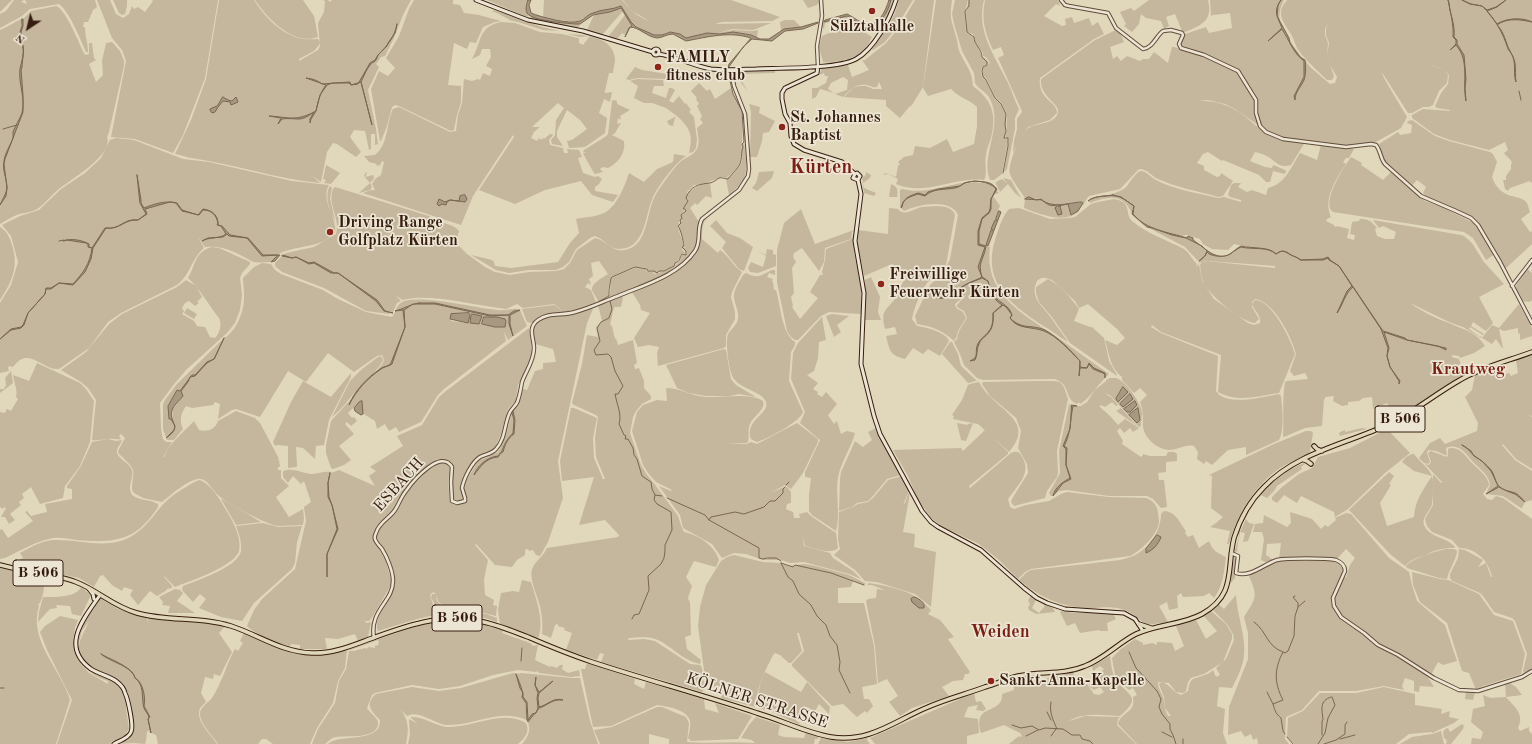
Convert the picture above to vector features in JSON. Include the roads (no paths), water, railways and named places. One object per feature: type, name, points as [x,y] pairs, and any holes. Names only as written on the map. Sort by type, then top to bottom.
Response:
[{"type":"main road","points":[[476,0],[528,20],[581,30],[653,52],[655,55],[658,54],[707,68],[732,70],[848,63],[865,53],[872,44],[888,21],[896,0]]},
{"type":"main road","points":[[818,66],[817,73],[785,88],[782,93],[785,114],[790,124],[794,144],[799,148],[842,162],[855,174],[853,178],[858,180],[861,194],[855,241],[863,288],[861,364],[880,434],[922,511],[931,522],[938,527],[969,542],[985,552],[1024,588],[1042,601],[1066,609],[1124,613],[1135,619],[1143,631]]},
{"type":"main road","name":"KÖLNER STRASSE","points":[[99,594],[119,606],[135,613],[155,617],[220,623],[239,629],[285,649],[296,652],[317,654],[438,619],[460,618],[483,621],[500,626],[591,661],[750,710],[820,735],[849,738],[876,732],[927,708],[1011,678],[1038,673],[1064,672],[1081,668],[1098,660],[1120,643],[1143,631],[1194,617],[1212,607],[1228,584],[1230,576],[1231,553],[1240,522],[1254,498],[1274,477],[1303,460],[1393,422],[1450,386],[1476,372],[1532,352]]},
{"type":"main road","points":[[1314,446],[1316,449],[1323,451]]},
{"type":"main road","points":[[1303,460],[1308,461],[1311,464]]},
{"type":"main road","name":"B 506","points":[[0,565],[66,579],[99,594]]},
{"type":"main road","points":[[88,588],[93,593],[94,599]]},
{"type":"main road","points":[[92,605],[94,599],[99,594]]},
{"type":"main road","points":[[99,594],[79,626],[76,635],[77,646],[80,656],[87,666],[115,680],[122,686],[126,694],[132,730],[128,736],[114,744]]},
{"type":"main road","points":[[1139,624],[1152,628]]},
{"type":"street","points":[[818,66],[817,46],[822,16],[821,0]]},
{"type":"street","points":[[1061,0],[1065,5],[1108,13],[1116,28],[1143,49],[1151,46],[1163,31],[1182,32],[1183,37],[1179,44],[1180,47],[1204,55],[1238,71],[1254,95],[1260,126],[1266,132],[1276,137],[1346,147],[1371,144],[1376,145],[1385,164],[1421,196],[1471,218],[1478,225],[1500,262],[1532,323]]},
{"type":"street","name":"ESBACH","points":[[374,638],[372,626],[390,591],[393,581],[386,557],[375,539],[375,534],[378,527],[394,511],[405,492],[412,484],[437,461],[446,462],[452,467],[452,500],[457,503],[464,501],[465,498],[462,486],[469,472],[477,460],[494,452],[497,448],[505,433],[510,412],[518,401],[522,382],[530,366],[534,351],[531,332],[533,324],[547,315],[579,311],[649,284],[676,269],[695,252],[698,245],[699,226],[702,219],[739,190],[748,176],[749,169],[745,114],[734,86],[732,70]]},
{"type":"street","points":[[1512,286],[1532,260]]},
{"type":"street","points":[[1231,553],[1238,556],[1236,573],[1242,574],[1279,560],[1331,560],[1340,562],[1344,566],[1345,571],[1334,594],[1333,601],[1335,608],[1341,617],[1378,645],[1398,655],[1431,676],[1459,690],[1478,691],[1522,677],[1532,671]]},
{"type":"waterway","points":[[969,0],[969,6],[965,11],[967,32],[974,37],[982,57],[987,62],[987,65],[983,67],[983,77],[1006,114],[1006,131],[1004,138],[1008,138],[1008,146],[1003,173]]},
{"type":"waterway","points":[[598,302],[609,296],[612,277],[635,267],[647,269],[648,271],[654,271],[657,273],[659,271],[664,271],[674,266],[682,254],[686,255],[686,251],[682,247],[684,244],[678,226],[681,223],[681,215],[686,211],[683,209],[688,201],[686,198],[688,194],[695,186],[711,183],[719,178],[728,179],[739,166],[743,147],[742,144],[744,142],[742,111],[733,94],[728,72]]},
{"type":"waterway","points":[[1519,91],[1521,100]]},
{"type":"waterway","points":[[3,129],[17,125]]},
{"type":"waterway","points":[[59,241],[64,240]]},
{"type":"waterway","points":[[610,301],[612,309],[609,318],[601,322],[597,328],[600,341],[594,350],[596,355],[608,354],[611,357],[615,371],[623,386],[618,394],[615,394],[620,413],[619,424],[624,435],[626,436],[625,439],[628,439],[633,448],[642,476],[651,482],[655,495],[662,496]]},
{"type":"waterway","points":[[786,485],[789,482]]},
{"type":"waterway","points":[[709,520],[711,517],[735,512],[744,514],[764,507],[770,501],[775,501],[783,493],[783,489],[785,487]]},
{"type":"waterway","points":[[632,619],[634,615],[639,614],[649,590],[648,576],[661,564],[664,558],[665,545],[672,530],[671,512],[657,504],[654,500],[655,495]]},
{"type":"waterway","points":[[667,498],[705,515],[709,520],[759,548],[759,558],[767,558]]},
{"type":"waterway","points":[[768,558],[776,558],[781,561]]},
{"type":"waterway","points":[[781,563],[788,577],[793,581],[799,594],[811,605],[817,616],[826,625],[830,636],[837,645],[840,662],[839,670],[850,693]]},
{"type":"waterway","points":[[781,563],[793,567],[795,565],[831,573],[864,585]]},
{"type":"waterway","points":[[1295,596],[1293,597],[1298,603],[1298,607]]},
{"type":"waterway","points":[[1285,734],[1283,731],[1281,718],[1276,712],[1273,704],[1283,700],[1278,688],[1276,676],[1280,658],[1283,652],[1285,653],[1288,651],[1294,636],[1295,616],[1298,607],[1305,601]]},
{"type":"waterway","points":[[1254,622],[1262,630],[1273,646],[1283,652]]},
{"type":"waterway","points":[[521,661],[522,648]]},
{"type":"waterway","points":[[1129,652],[1136,668],[1157,691],[1161,699],[1159,707],[1162,714],[1170,724],[1170,729],[1176,744]]},
{"type":"waterway","points":[[1267,692],[1273,704]]},
{"type":"waterway","points":[[1322,735],[1322,706],[1323,703],[1331,697]]},
{"type":"waterway","points":[[1318,744],[1325,733],[1328,718],[1335,705],[1332,697]]},
{"type":"waterway","points":[[1051,702],[1051,713],[1057,729]]},
{"type":"waterway","points":[[1047,712],[1051,720]]},
{"type":"waterway","points":[[1324,744],[1336,740],[1345,734],[1345,725],[1347,722]]},
{"type":"waterway","points":[[1012,725],[1021,728],[1032,726],[1039,730],[1045,728],[1063,729],[1072,735],[1080,735],[1082,739],[1090,741],[1093,744]]},
{"type":"waterway","points":[[1051,736],[1056,729]]},
{"type":"waterway","points":[[1026,736],[1038,730]]},
{"type":"waterway","points":[[1162,732],[1172,737]]},
{"type":"waterway","points":[[1340,739],[1355,735]]},
{"type":"waterway","points":[[1287,737],[1293,744]]},
{"type":"waterway","points":[[1183,739],[1183,744]]},
{"type":"place","name":"Sülztalhalle","points":[[872,11]]},
{"type":"place","name":"FAMILY fitness club","points":[[658,67]]},
{"type":"place","name":"St. Johannes Baptist","points":[[782,127]]},
{"type":"place","name":"Driving Range Golfplatz Kürten","points":[[330,232]]},
{"type":"place","name":"Freiwillige Feuerwehr Kürten","points":[[881,284]]},
{"type":"place","name":"Sankt-Anna-Kapelle","points":[[991,681]]},
{"type":"district","name":"Kürten","points":[[821,168]]},
{"type":"district","name":"Krautweg","points":[[1468,370]]},
{"type":"district","name":"Weiden","points":[[1000,632]]}]
